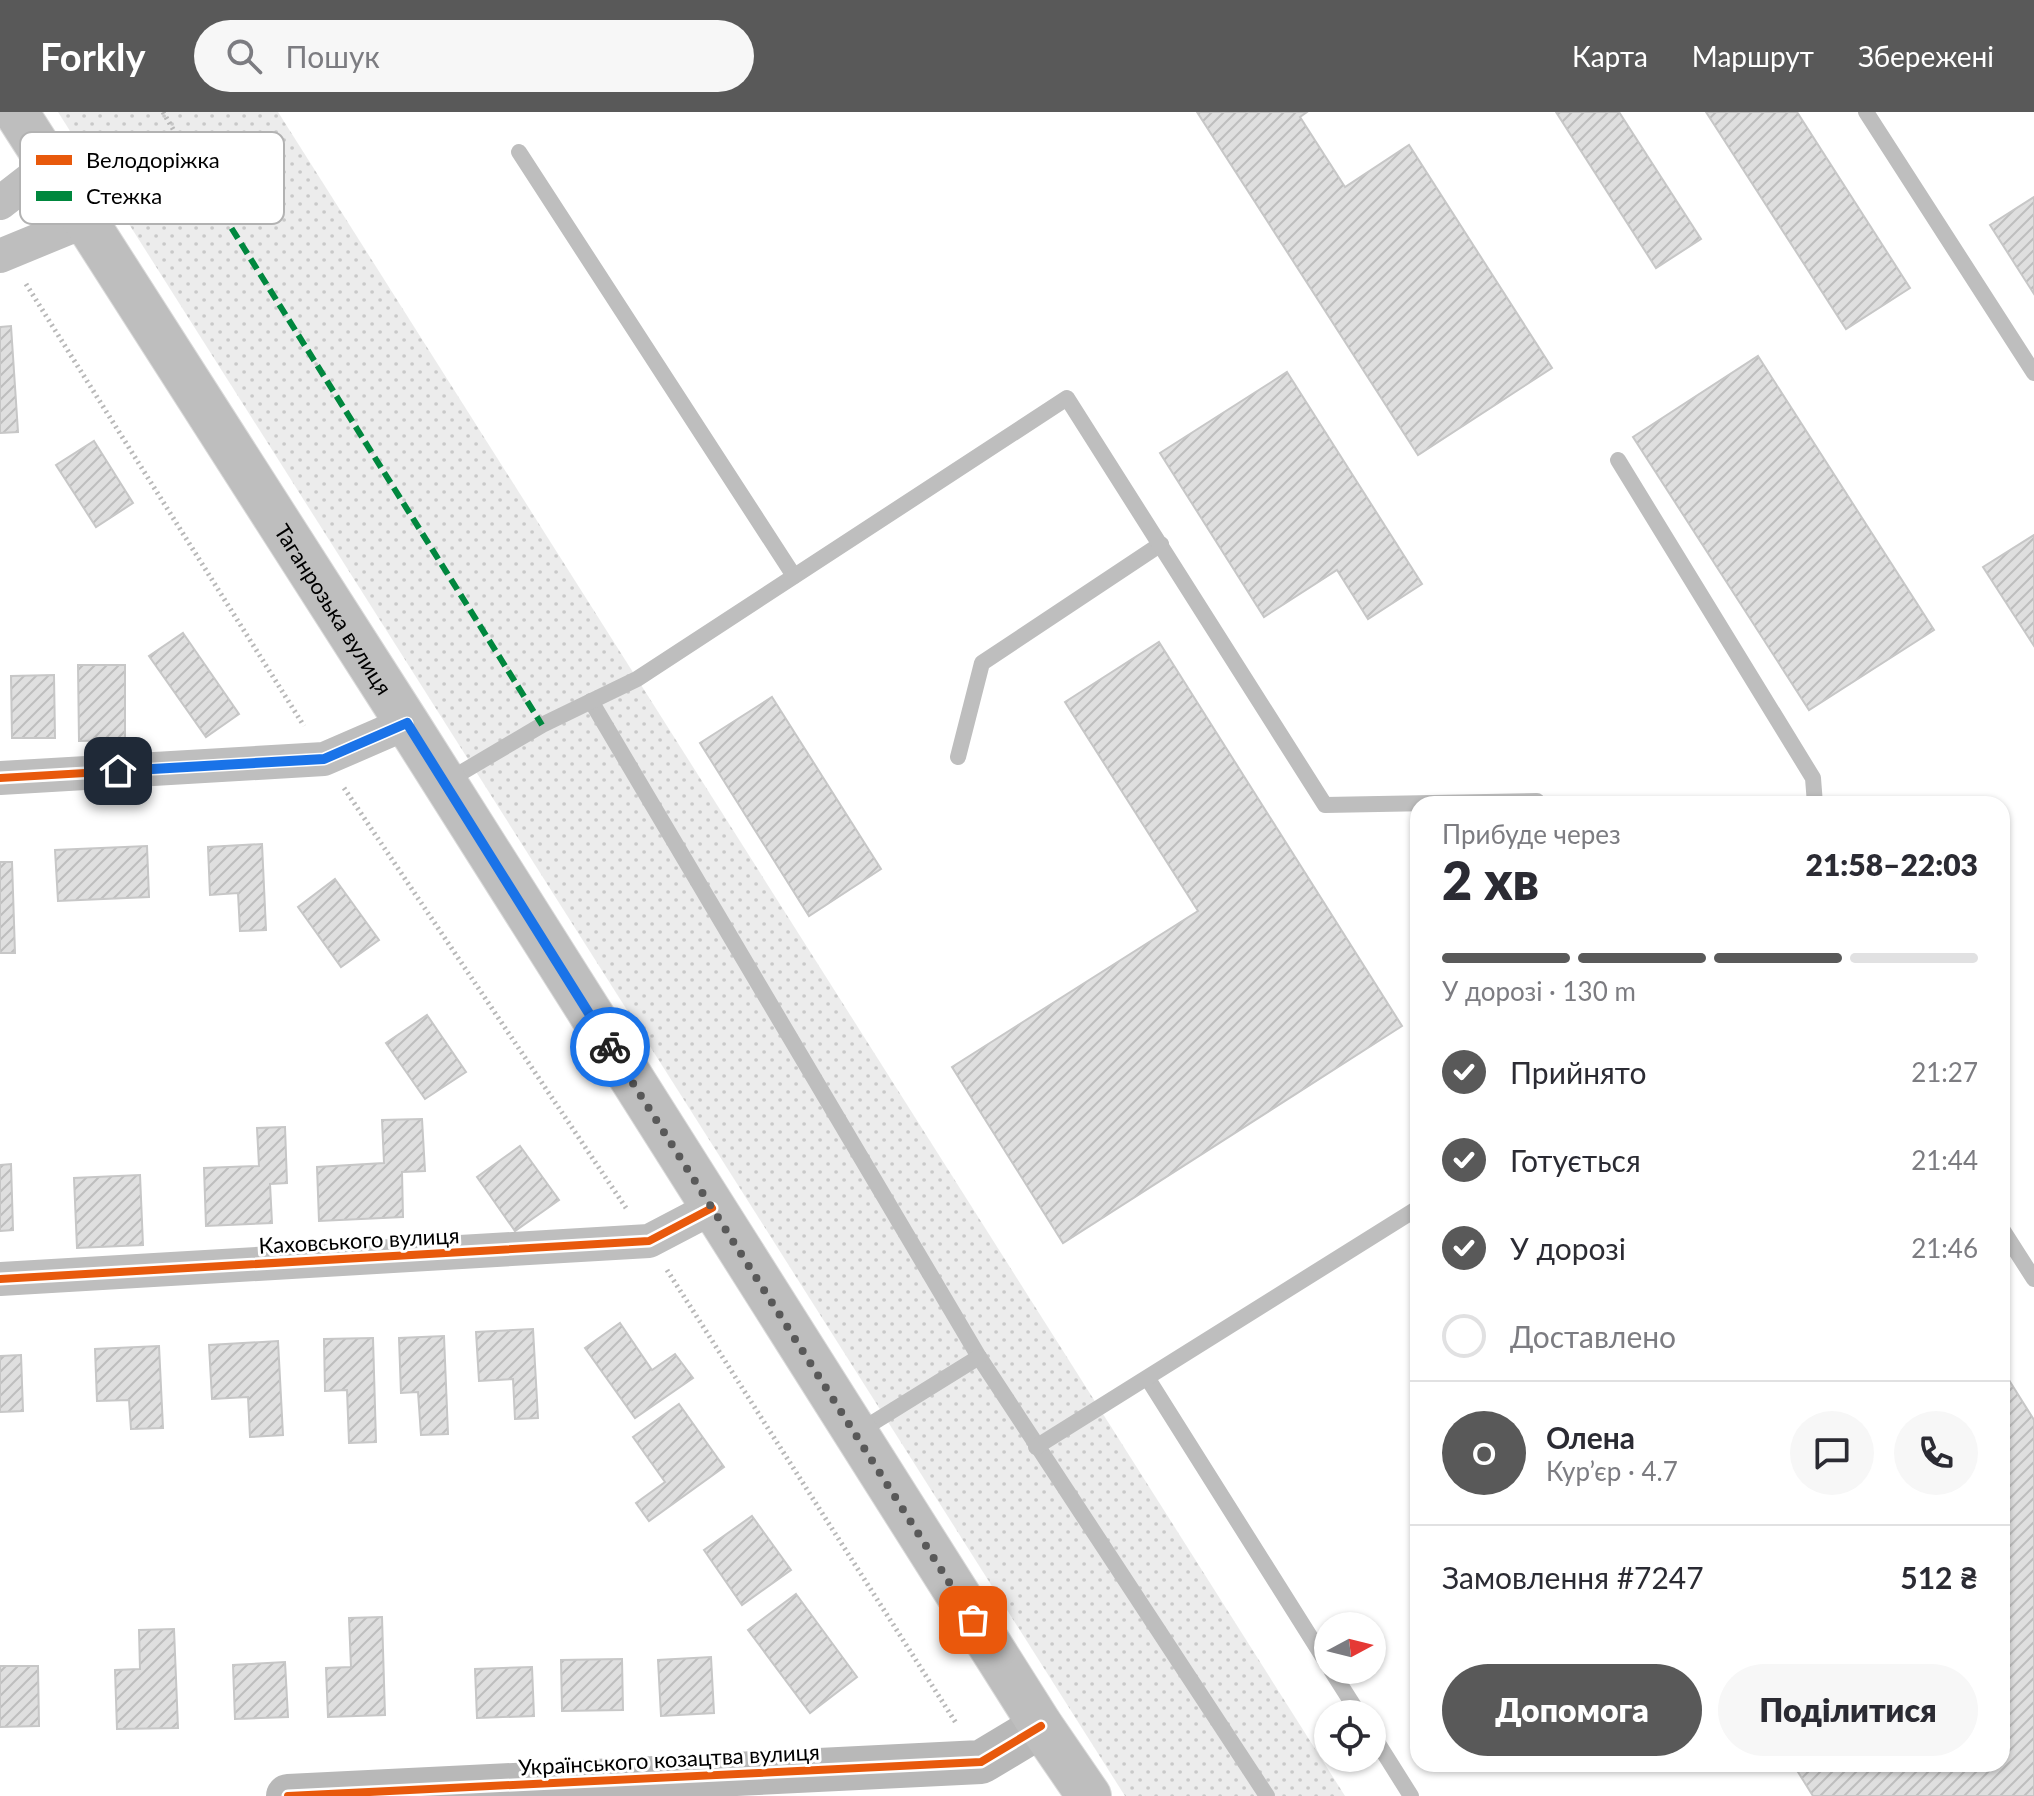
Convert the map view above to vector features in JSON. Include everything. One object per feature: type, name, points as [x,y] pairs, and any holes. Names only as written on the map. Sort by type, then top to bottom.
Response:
[{"type":"highway","name":"Таганрозька вулиця","points":[[16,112],[28,132]]},
{"type":"highway","name":"Таганрозька вулиця","points":[[87,224],[407,723],[1041,1726],[1089,1796]]},
{"type":"street","points":[[0,203],[20,187]]},
{"type":"street","points":[[3,255],[78,224]]},
{"type":"street","points":[[0,778],[324,759],[407,723]]},
{"type":"street","name":"Каховського вулиця","points":[[0,1279],[649,1241],[712,1208]]},
{"type":"street","name":"Українського козацтва вулиця","points":[[288,1796],[981,1762],[1041,1726]]},
{"type":"lane","points":[[1866,112],[2034,373]]},
{"type":"lane","points":[[519,152],[794,576]]},
{"type":"lane","points":[[443,783],[542,725],[637,679],[1067,398],[1325,805],[1410,803]]},
{"type":"lane","points":[[1618,460],[1813,778],[1814,796]]},
{"type":"lane","points":[[958,757],[982,663],[1161,544]]},
{"type":"lane","points":[[591,701],[979,1357],[1267,1796]]},
{"type":"lane","points":[[1036,1447],[1410,1213]]},
{"type":"lane","points":[[2010,1242],[2034,1279]]},
{"type":"lane","points":[[855,1434],[979,1357]]},
{"type":"lane","points":[[1148,1379],[1314,1643]]},
{"type":"lane","points":[[1386,1756],[1411,1796]]},
{"type":"path","points":[[163,112],[175,132]]},
{"type":"path","points":[[3,255],[324,759],[649,1241],[956,1723]]},
{"type":"shaded area","points":[[58,112],[278,112],[1314,1747],[1314,1772],[1330,1772],[1345,1796],[1125,1796],[129,224],[284,224],[284,132],[71,132]]},
{"type":"building","points":[[1197,112],[1307,112],[1300,117],[1345,187],[1409,145],[1552,368],[1418,455]]},
{"type":"building","points":[[1556,112],[1619,112],[1701,239],[1656,268]]},
{"type":"building","points":[[1706,112],[1797,112],[1910,288],[1846,329]]},
{"type":"building","points":[[2034,197],[2034,294],[1990,225]]},
{"type":"building","points":[[11,326],[18,432],[0,433],[0,327]]},
{"type":"building","points":[[1758,356],[1934,630],[1809,710],[1633,437]]},
{"type":"building","points":[[1287,372],[1422,584],[1368,619],[1337,570],[1264,617],[1160,453]]},
{"type":"building","points":[[94,441],[133,503],[96,527],[56,465]]},
{"type":"building","points":[[2034,535],[2034,646],[1983,567]]},
{"type":"building","points":[[183,633],[239,714],[206,737],[149,656]]},
{"type":"building","points":[[1159,642],[1402,1026],[1063,1243],[952,1067],[1198,911],[1065,702]]},
{"type":"building","points":[[78,665],[125,665],[125,740],[79,741]]},
{"type":"building","points":[[54,675],[55,738],[12,738],[11,676]]},
{"type":"building","points":[[772,697],[881,869],[809,916],[700,743]]},
{"type":"building","points":[[262,844],[266,930],[240,931],[238,893],[210,895],[208,847]]},
{"type":"building","points":[[147,846],[149,897],[58,901],[55,850]]},
{"type":"building","points":[[0,862],[12,862],[15,953],[0,953]]},
{"type":"building","points":[[335,879],[379,940],[341,967],[298,907]]},
{"type":"building","points":[[427,1015],[466,1072],[425,1099],[386,1043]]},
{"type":"building","points":[[422,1119],[425,1171],[402,1172],[403,1217],[319,1221],[317,1167],[384,1163],[382,1120]]},
{"type":"building","points":[[285,1127],[287,1183],[270,1184],[272,1223],[206,1226],[204,1168],[259,1166],[257,1128]]},
{"type":"building","points":[[520,1146],[559,1200],[515,1231],[477,1177]]},
{"type":"building","points":[[11,1164],[13,1230],[0,1231],[0,1165]]},
{"type":"building","points":[[140,1175],[143,1245],[77,1248],[74,1178]]},
{"type":"building","points":[[620,1323],[652,1370],[675,1354],[693,1378],[635,1418],[585,1348]]},
{"type":"building","points":[[533,1329],[538,1418],[515,1419],[513,1379],[479,1381],[476,1332]]},
{"type":"building","points":[[444,1336],[448,1434],[421,1435],[418,1392],[401,1393],[399,1338]]},
{"type":"building","points":[[373,1338],[376,1442],[349,1443],[347,1390],[325,1391],[324,1339]]},
{"type":"building","points":[[278,1341],[283,1435],[250,1437],[248,1397],[212,1399],[209,1345]]},
{"type":"building","points":[[159,1346],[163,1428],[131,1429],[129,1400],[97,1401],[95,1349]]},
{"type":"building","points":[[21,1355],[23,1411],[0,1412],[0,1356]]},
{"type":"building","points":[[2010,1382],[2034,1420],[2034,1796],[1813,1796],[1798,1772],[2010,1772]]},
{"type":"building","points":[[679,1404],[724,1467],[649,1521],[636,1503],[665,1482],[633,1437]]},
{"type":"building","points":[[752,1516],[791,1570],[742,1605],[704,1550]]},
{"type":"building","points":[[796,1594],[857,1677],[810,1713],[748,1630]]},
{"type":"building","points":[[382,1617],[385,1715],[328,1717],[326,1668],[351,1667],[349,1618]]},
{"type":"building","points":[[174,1629],[178,1728],[117,1729],[115,1670],[140,1669],[139,1630]]},
{"type":"building","points":[[711,1657],[714,1713],[661,1716],[658,1660]]},
{"type":"building","points":[[622,1659],[623,1710],[562,1711],[561,1660]]},
{"type":"building","points":[[285,1662],[288,1717],[235,1719],[233,1665]]},
{"type":"building","points":[[0,1666],[38,1666],[39,1726],[0,1727]]},
{"type":"building","points":[[532,1667],[534,1716],[477,1718],[475,1669]]},
{"type":"marked path","points":[[229,224],[542,725]]},
{"type":"cycle path","points":[[0,778],[324,759],[407,723]]},
{"type":"cycle path","points":[[0,1279],[649,1241],[712,1208]]},
{"type":"cycle path","points":[[288,1796],[981,1762],[1041,1726]]},
{"type":"way so far","points":[[610,1047],[973,1620]]},
{"type":"route","points":[[118,771],[324,759],[407,723],[610,1047]]}]
